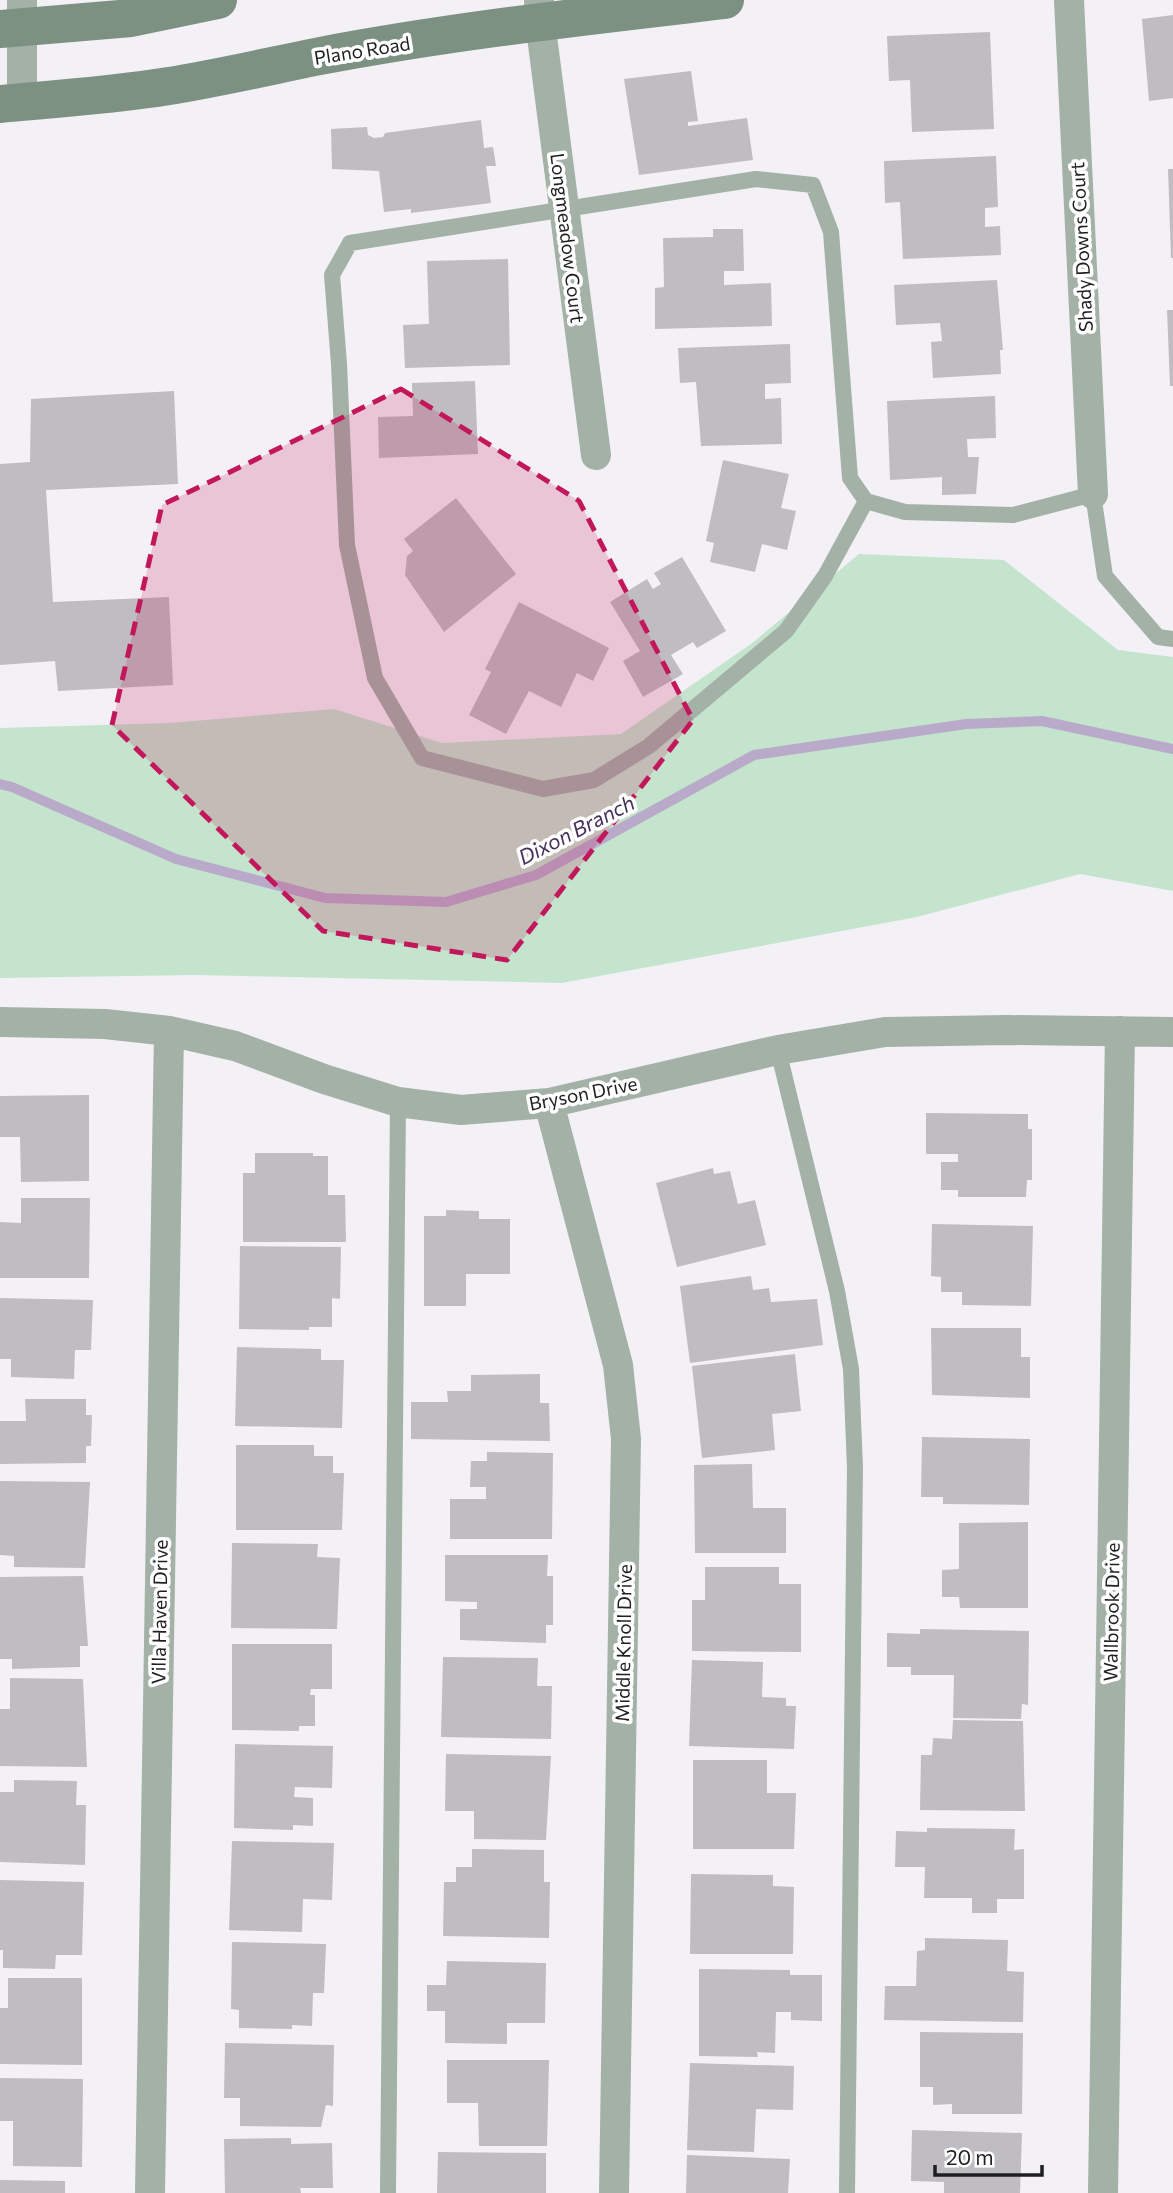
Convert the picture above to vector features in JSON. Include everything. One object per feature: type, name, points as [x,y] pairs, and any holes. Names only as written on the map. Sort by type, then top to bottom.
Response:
[{"type":"main road","points":[[15,19],[131,18],[218,0]]},
{"type":"main road","name":"Plano Road","points":[[11,103],[166,86],[254,71],[539,11],[724,0]]},
{"type":"street","name":"Shady Downs Court","points":[[1069,0],[1093,494]]},
{"type":"street","name":"Longmeadow Court","points":[[539,11],[596,455]]},
{"type":"street","points":[[11,103],[15,19]]},
{"type":"street","name":"Bryson Drive","points":[[0,1022],[105,1024],[169,1031],[235,1046],[324,1079],[398,1102],[461,1110],[549,1103],[778,1050],[886,1032],[1173,1032]]},
{"type":"street","name":"Villa Haven Drive","points":[[150,2193],[169,1031]]},
{"type":"street","name":"Wallbrook Drive","points":[[1103,2193],[1120,1031]]},
{"type":"street","name":"Middle Knoll Drive","points":[[549,1103],[618,1365],[626,1439],[614,2193]]},
{"type":"lane","points":[[866,501],[825,576],[786,631],[649,746],[594,780],[543,789],[422,758],[375,678],[347,545],[332,275],[350,243],[756,179],[813,185],[831,232],[850,478],[866,501],[905,513],[1013,515],[1093,494],[1104,576],[1158,637],[1173,639]]},
{"type":"lane","points":[[778,1050],[836,1291],[850,1369],[855,1468],[847,2193]]},
{"type":"lane","points":[[388,2193],[398,1102]]},
{"type":"highlighted area","points":[[401,389],[579,501],[693,720],[507,960],[323,931],[112,725],[162,505]]},
{"type":"green space","points":[[859,554],[1004,560],[1118,650],[1173,657],[1173,891],[1080,874],[917,917],[562,983],[195,975],[0,978],[0,728],[170,723],[334,709],[442,743],[621,734],[751,644]]},
{"type":"building","points":[[1173,15],[1173,98],[1149,101],[1142,19]]},
{"type":"building","points":[[990,32],[994,129],[912,132],[910,80],[889,81],[887,36]]},
{"type":"building","points":[[691,71],[698,121],[688,122],[688,126],[747,118],[753,160],[639,175],[624,79]]},
{"type":"building","points":[[481,120],[484,148],[493,147],[496,166],[486,166],[491,203],[411,213],[411,209],[384,212],[379,171],[332,169],[331,129],[367,127],[368,135],[374,138],[383,137],[385,133]]},
{"type":"building","points":[[996,156],[998,207],[985,208],[985,227],[1000,226],[1001,255],[903,259],[900,202],[885,203],[884,161]]},
{"type":"building","points":[[1168,169],[1173,169],[1173,258],[1171,258]]},
{"type":"building","points":[[713,229],[743,229],[744,271],[724,271],[724,285],[771,283],[772,326],[655,329],[655,288],[664,287],[663,238],[713,237]]},
{"type":"building","points":[[508,259],[510,365],[405,368],[403,325],[429,324],[427,261]]},
{"type":"building","points":[[997,280],[1003,350],[1000,350],[1001,374],[933,378],[931,342],[942,341],[940,323],[896,325],[894,285]]},
{"type":"building","points":[[1167,310],[1173,310],[1173,386],[1170,386]]},
{"type":"building","points":[[790,344],[791,383],[765,384],[765,399],[781,398],[782,444],[701,446],[696,382],[680,383],[678,348]]},
{"type":"building","points":[[475,381],[478,454],[379,458],[378,417],[413,416],[412,383]]},
{"type":"building","points":[[174,391],[178,484],[46,490],[53,602],[169,597],[173,685],[58,691],[55,661],[0,665],[0,464],[30,462],[31,399]]},
{"type":"building","points":[[995,396],[996,438],[967,439],[968,457],[979,457],[976,494],[942,495],[942,477],[890,480],[887,401]]},
{"type":"building","points":[[723,460],[789,474],[781,508],[796,511],[787,550],[762,544],[755,572],[710,562],[714,543],[706,541]]},
{"type":"building","points":[[456,498],[516,574],[444,632],[405,575],[407,556],[413,551],[404,539]]},
{"type":"building","points":[[682,557],[726,631],[697,648],[693,642],[671,655],[683,674],[643,697],[623,661],[640,651],[610,602],[647,579],[653,589],[661,584],[654,573]]},
{"type":"building","points":[[519,602],[609,648],[593,681],[577,673],[561,707],[529,691],[506,734],[469,715],[491,672],[485,669]]},
{"type":"building","points":[[89,1095],[89,1181],[21,1182],[20,1137],[0,1137],[0,1096]]},
{"type":"building","points":[[926,1113],[1028,1114],[1028,1129],[1032,1129],[1032,1180],[1027,1180],[1026,1197],[958,1197],[958,1190],[941,1190],[941,1162],[958,1162],[958,1154],[926,1154]]},
{"type":"building","points":[[255,1153],[313,1153],[313,1156],[328,1156],[328,1195],[345,1195],[346,1242],[243,1242],[243,1173],[255,1173]]},
{"type":"building","points":[[713,1168],[714,1174],[730,1171],[738,1204],[755,1200],[766,1245],[677,1267],[656,1183]]},
{"type":"building","points":[[21,1198],[90,1198],[89,1278],[0,1278],[0,1222],[21,1223]]},
{"type":"building","points":[[446,1210],[479,1211],[479,1219],[510,1219],[510,1274],[466,1274],[466,1306],[424,1306],[424,1216],[446,1216]]},
{"type":"building","points":[[932,1224],[1033,1226],[1031,1306],[962,1305],[962,1292],[941,1292],[941,1277],[931,1276]]},
{"type":"building","points":[[240,1246],[341,1247],[340,1299],[332,1298],[332,1327],[309,1327],[309,1330],[239,1329]]},
{"type":"building","points":[[751,1276],[753,1290],[769,1288],[771,1302],[817,1299],[823,1345],[690,1363],[680,1286]]},
{"type":"building","points":[[0,1298],[93,1300],[91,1350],[75,1350],[74,1379],[11,1377],[11,1359],[0,1359]]},
{"type":"building","points":[[931,1328],[1021,1328],[1021,1357],[1030,1357],[1030,1398],[932,1395]]},
{"type":"building","points":[[237,1347],[321,1349],[321,1360],[344,1360],[342,1428],[235,1426]]},
{"type":"building","points":[[795,1354],[801,1411],[772,1414],[775,1450],[702,1458],[692,1366]]},
{"type":"building","points":[[540,1374],[540,1403],[549,1403],[550,1441],[411,1439],[411,1402],[448,1402],[447,1391],[471,1391],[471,1375]]},
{"type":"building","points":[[25,1399],[86,1399],[86,1415],[92,1415],[91,1446],[86,1446],[86,1463],[0,1464],[0,1421],[26,1421]]},
{"type":"building","points":[[922,1437],[1030,1439],[1029,1505],[943,1504],[943,1497],[921,1497]]},
{"type":"building","points":[[236,1445],[314,1445],[314,1456],[333,1456],[333,1473],[344,1473],[342,1530],[236,1530]]},
{"type":"building","points":[[487,1452],[553,1453],[552,1539],[450,1539],[450,1499],[486,1499],[486,1487],[470,1487],[471,1461],[487,1461]]},
{"type":"building","points":[[752,1464],[753,1508],[786,1508],[786,1553],[695,1553],[694,1465]]},
{"type":"building","points":[[0,1481],[90,1482],[85,1568],[14,1567],[14,1556],[0,1555]]},
{"type":"building","points":[[1028,1522],[1028,1608],[960,1608],[959,1597],[942,1597],[942,1570],[959,1569],[959,1523]]},
{"type":"building","points":[[232,1543],[318,1544],[317,1557],[340,1558],[337,1629],[231,1628]]},
{"type":"building","points":[[445,1555],[548,1555],[547,1576],[553,1576],[553,1625],[546,1625],[546,1643],[460,1640],[460,1609],[477,1609],[477,1602],[445,1601]]},
{"type":"building","points":[[705,1567],[779,1567],[779,1584],[801,1584],[801,1652],[692,1651],[692,1600],[705,1600]]},
{"type":"building","points":[[83,1576],[88,1646],[80,1646],[80,1667],[12,1669],[12,1659],[0,1659],[0,1577]]},
{"type":"building","points":[[920,1629],[1029,1631],[1028,1705],[1022,1704],[1021,1719],[953,1718],[954,1675],[911,1675],[911,1667],[887,1667],[887,1633],[920,1634]]},
{"type":"building","points":[[232,1644],[332,1644],[332,1689],[311,1689],[310,1695],[315,1695],[315,1726],[299,1726],[299,1731],[232,1730]]},
{"type":"building","points":[[443,1657],[538,1658],[537,1686],[552,1686],[551,1739],[441,1737]]},
{"type":"building","points":[[692,1660],[763,1662],[762,1697],[786,1698],[786,1706],[796,1706],[794,1749],[689,1746]]},
{"type":"building","points":[[10,1678],[83,1679],[87,1767],[0,1766],[0,1709],[10,1709]]},
{"type":"building","points":[[953,1720],[1023,1721],[1025,1811],[920,1810],[921,1755],[932,1755],[933,1738],[952,1739]]},
{"type":"building","points":[[235,1744],[333,1746],[332,1788],[295,1787],[294,1797],[313,1798],[313,1826],[293,1825],[293,1830],[234,1828]]},
{"type":"building","points":[[446,1754],[551,1756],[546,1840],[474,1839],[474,1811],[445,1811]]},
{"type":"building","points":[[693,1760],[767,1760],[767,1793],[796,1793],[794,1849],[693,1849]]},
{"type":"building","points":[[14,1780],[77,1781],[76,1805],[86,1805],[85,1865],[0,1862],[0,1792],[14,1792]]},
{"type":"building","points":[[927,1828],[1015,1829],[1014,1850],[1024,1849],[1024,1899],[997,1899],[997,1913],[972,1913],[972,1898],[924,1898],[925,1867],[895,1867],[896,1831],[927,1832]]},
{"type":"building","points":[[232,1841],[334,1843],[332,1900],[303,1899],[302,1932],[229,1930]]},
{"type":"building","points":[[472,1849],[544,1850],[544,1882],[550,1882],[549,1938],[443,1936],[444,1882],[456,1882],[456,1867],[472,1867]]},
{"type":"building","points":[[691,1874],[773,1875],[773,1886],[794,1887],[793,1954],[690,1954]]},
{"type":"building","points":[[0,1880],[84,1882],[82,1955],[56,1955],[55,1969],[3,1968],[3,1950],[0,1950]]},
{"type":"building","points":[[925,1938],[1008,1940],[1007,1971],[1024,1972],[1023,2022],[884,2020],[885,1986],[916,1986],[917,1951],[925,1950]]},
{"type":"building","points":[[232,1942],[326,1944],[324,1993],[313,1993],[312,2026],[292,2025],[292,2029],[239,2028],[239,2010],[231,2009]]},
{"type":"building","points":[[447,1961],[546,1963],[545,2023],[507,2023],[507,2044],[445,2043],[445,2011],[427,2011],[427,1985],[446,1985]]},
{"type":"building","points":[[699,1969],[790,1970],[790,1975],[822,1975],[822,2021],[791,2020],[791,2012],[776,2012],[775,2053],[757,2052],[758,2057],[699,2056]]},
{"type":"building","points":[[8,1978],[82,1978],[82,2065],[0,2064],[0,2008],[8,2008]]},
{"type":"building","points":[[920,2032],[1023,2033],[1022,2114],[952,2114],[952,2104],[933,2105],[933,2087],[920,2087]]},
{"type":"building","points":[[225,2043],[334,2045],[333,2106],[326,2105],[321,2127],[240,2126],[240,2098],[224,2098]]},
{"type":"building","points":[[447,2060],[549,2060],[547,2146],[479,2146],[478,2103],[447,2103]]},
{"type":"building","points":[[690,2063],[794,2066],[793,2110],[756,2109],[754,2152],[687,2150]]},
{"type":"building","points":[[0,2078],[83,2079],[82,2167],[13,2166],[13,2121],[0,2121]]},
{"type":"building","points":[[912,2130],[1022,2133],[1020,2193],[944,2193],[944,2182],[911,2181]]},
{"type":"building","points":[[291,2138],[291,2144],[332,2143],[333,2188],[300,2188],[301,2193],[225,2193],[224,2139]]},
{"type":"building","points":[[438,2152],[546,2153],[546,2193],[437,2193]]},
{"type":"building","points":[[687,2155],[790,2159],[788,2193],[686,2193]]},
{"type":"building","points":[[0,2180],[65,2181],[65,2193],[0,2193]]},
{"type":"waterway","name":"Dixon Branch","points":[[0,784],[176,859],[325,898],[446,902],[536,875],[754,755],[966,724],[1042,721],[1173,749]]}]
